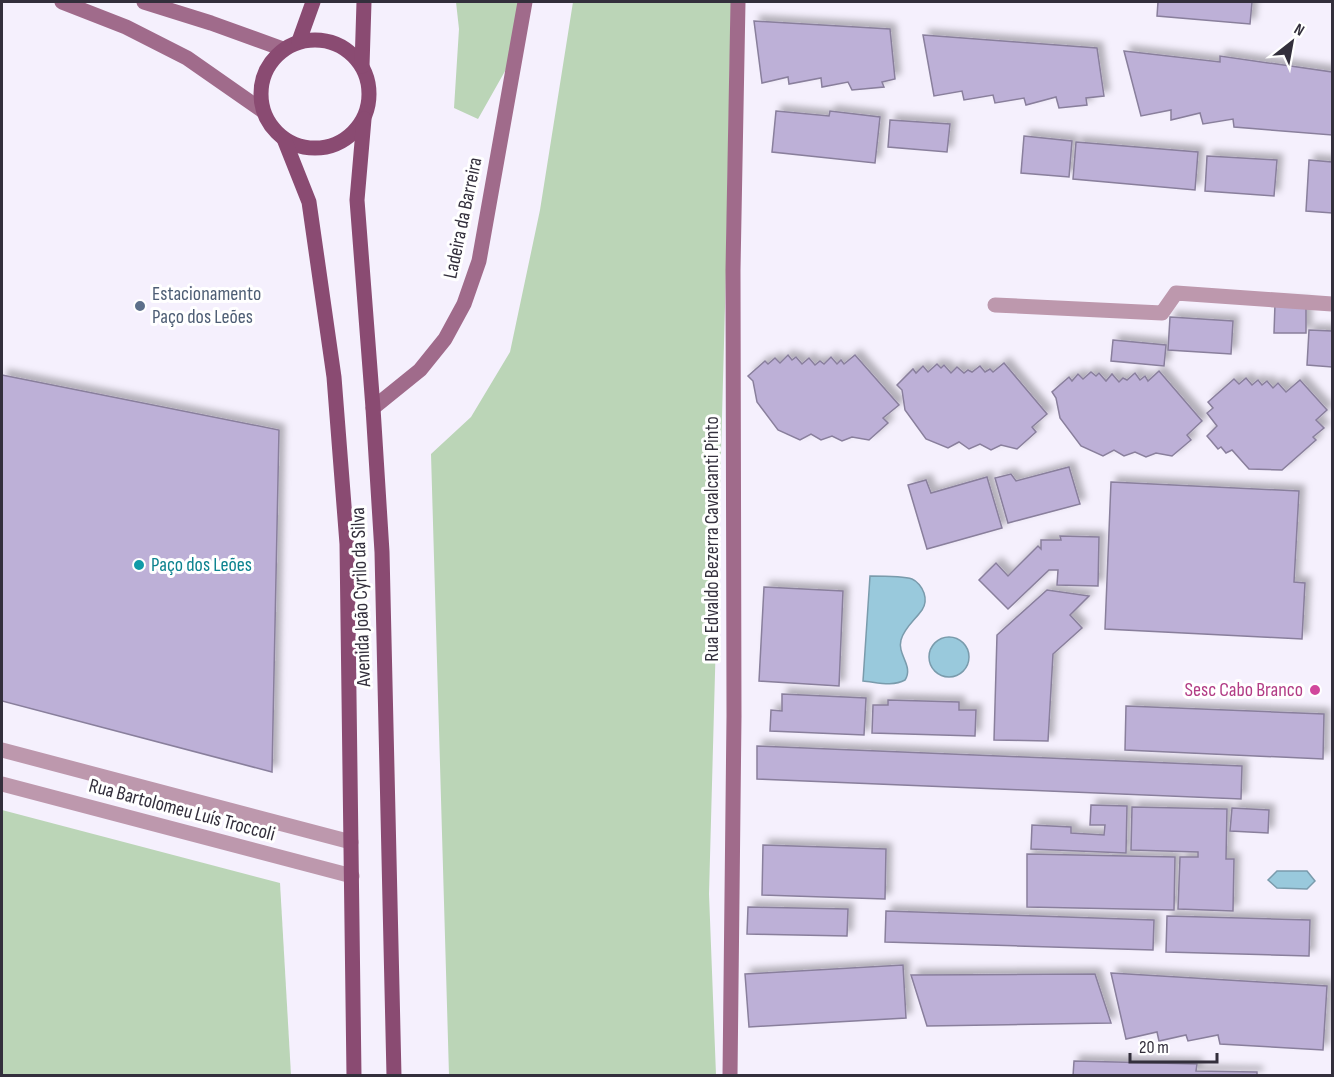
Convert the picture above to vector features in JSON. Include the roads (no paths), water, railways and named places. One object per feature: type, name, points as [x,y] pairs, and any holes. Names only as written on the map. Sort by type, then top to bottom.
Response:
[{"type":"main road","points":[[62,2],[126,27],[187,58],[263,111]]},
{"type":"main road","points":[[144,2],[283,49]]},
{"type":"main road","points":[[299,41],[313,2]]},
{"type":"main road","points":[[362,66],[364,2]]},
{"type":"main road","name":"Ladeira da Barreira","points":[[373,408],[420,370],[445,339],[464,304],[481,251],[525,2]]},
{"type":"main road","name":"Rua Edvaldo Bezerra Cavalcanti Pinto","points":[[730,1076],[734,728],[732,270],[738,2]]},
{"type":"main road","points":[[317,39],[335,42],[351,52],[362,66],[369,83],[370,101],[364,119],[353,134],[338,144],[319,148],[301,147],[284,139],[271,126],[263,111],[260,94],[262,77],[271,61],[283,49],[299,41],[317,39]]},
{"type":"main road","name":"Avenida João Cyrilo da Silva","points":[[364,119],[357,200],[382,552],[394,1076]]},
{"type":"main road","name":"Avenida João Cyrilo da Silva","points":[[284,139],[309,202],[334,377],[347,544],[354,1076]]},
{"type":"street","points":[[995,305],[1162,312],[1176,293],[1332,304]]},
{"type":"street","name":"Rua Bartolomeu Luís Troccoli","points":[[2,750],[351,842]]},
{"type":"street","name":"Rua Bartolomeu Luís Troccoli","points":[[2,784],[352,876]]},
{"type":"water","points":[[870,576],[912,579],[919,584],[925,595],[923,608],[902,636],[901,651],[908,670],[905,680],[900,682],[884,684],[863,681]]},
{"type":"water","points":[[949,637],[963,643],[969,657],[963,671],[949,677],[935,671],[929,657],[935,643]]},
{"type":"water","points":[[1277,871],[1307,871],[1315,881],[1307,889],[1277,888],[1268,880]]},
{"type":"place","name":"Estacionamento Paço dos Leões","points":[[140,306]]},
{"type":"place","name":"Paço dos Leões","points":[[139,565]]},
{"type":"place","name":"Sesc Cabo Branco","points":[[1315,690]]}]
